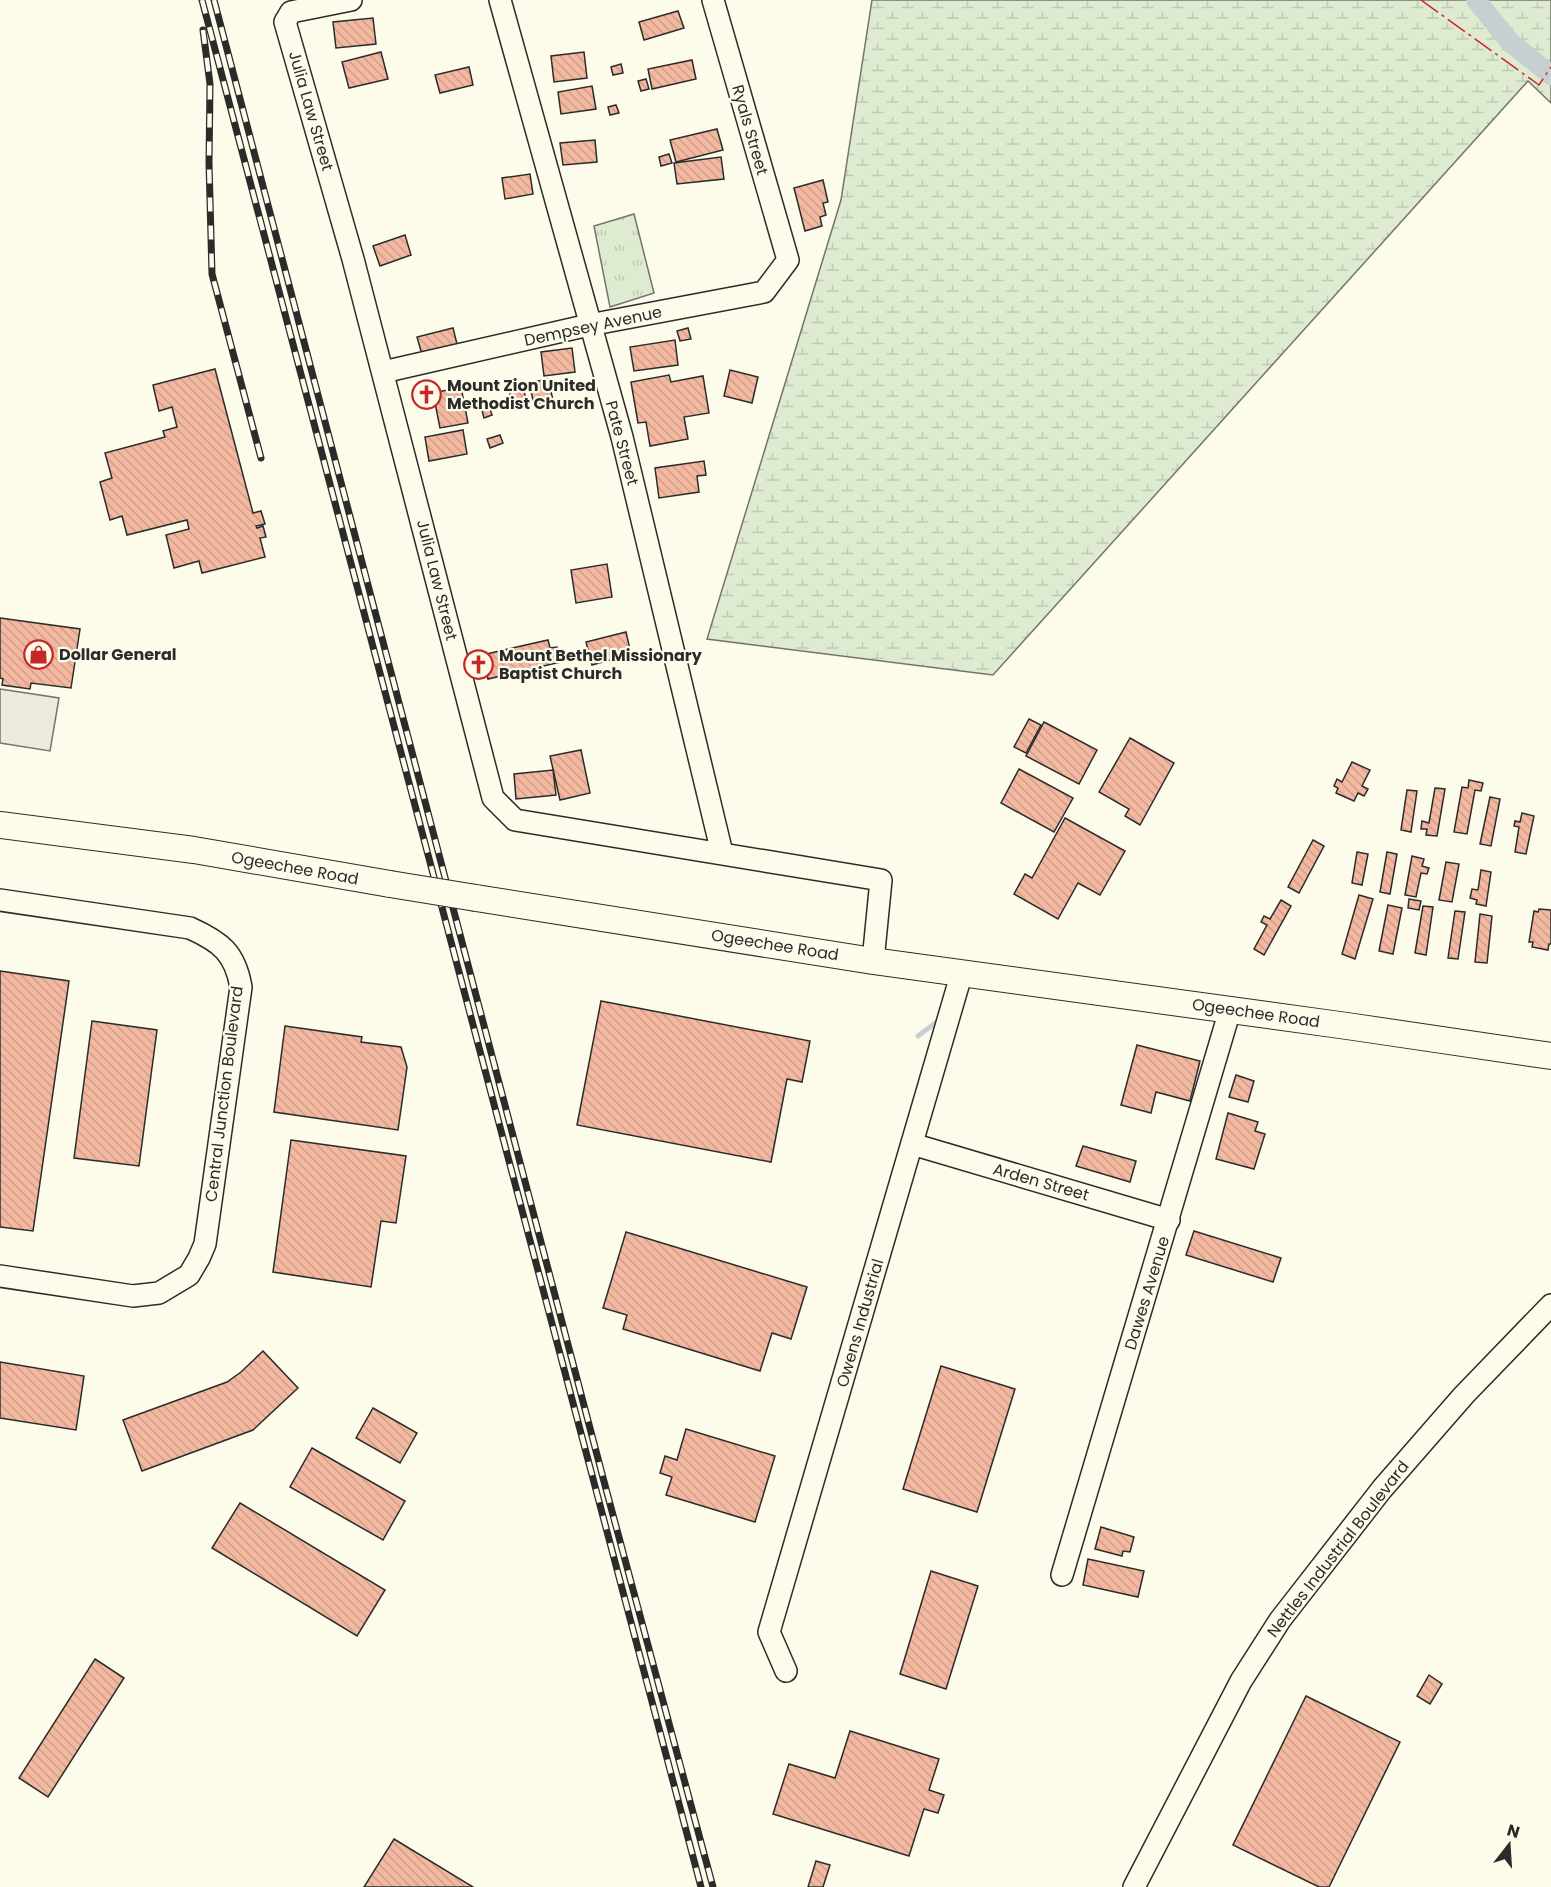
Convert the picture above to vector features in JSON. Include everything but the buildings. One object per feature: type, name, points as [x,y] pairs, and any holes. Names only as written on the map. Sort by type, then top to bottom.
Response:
[{"type":"main road","name":"Ogeechee Road","points":[[0,825],[194,850],[390,884],[873,961],[1551,1056]]},
{"type":"street","name":"Julia Law Street","points":[[351,0],[291,12],[285,22],[350,248],[493,798],[515,820],[881,880],[873,961]]},
{"type":"street","name":"Pate Street","points":[[500,0],[622,437],[722,853]]},
{"type":"street","name":"Ryals Street","points":[[713,0],[788,260]]},
{"type":"street","name":"Dempsey Avenue","points":[[383,372],[589,325],[764,292],[788,260]]},
{"type":"street","name":"Central Junction Boulevard","points":[[0,900],[190,928],[210,937],[228,952],[238,970],[241,987],[205,1244],[200,1258],[189,1275],[159,1293],[133,1296],[0,1276]]},
{"type":"street","name":"Owens Industrial","points":[[786,1671],[769,1632],[962,972]]},
{"type":"street","name":"Dawes Avenue","points":[[1062,1575],[1230,1010]]},
{"type":"street","name":"Arden Street","points":[[912,1144],[1169,1220]]},
{"type":"street","name":"Nettles Industrial Boulevard","points":[[1134,1887],[1241,1681],[1280,1620],[1382,1489],[1464,1395],[1551,1305]]},
{"type":"green space","points":[[872,0],[1551,0],[1551,103],[1528,81],[993,675],[707,639],[841,200]]},
{"type":"green space","points":[[634,214],[654,293],[610,307],[594,226]]},
{"type":"shaded area","points":[[0,689],[59,698],[50,751],[0,743]]},
{"type":"waterway","points":[[1476,0],[1510,42],[1551,75]]},
{"type":"waterway","points":[[918,1036],[938,1021]]},
{"type":"railway","points":[[202,0],[701,1887]]},
{"type":"railway","points":[[214,0],[713,1887]]},
{"type":"railway","points":[[203,30],[210,84],[209,163],[212,274],[261,458]]},
{"type":"power","points":[[1421,0],[1539,85],[1551,67]]},
{"type":"place","name":"Mount Zion United Methodist Church","points":[[426,394]]},
{"type":"place","name":"Dollar General","points":[[38,654]]},
{"type":"place","name":"Mount Bethel Missionary Baptist Church","points":[[478,664]]}]
